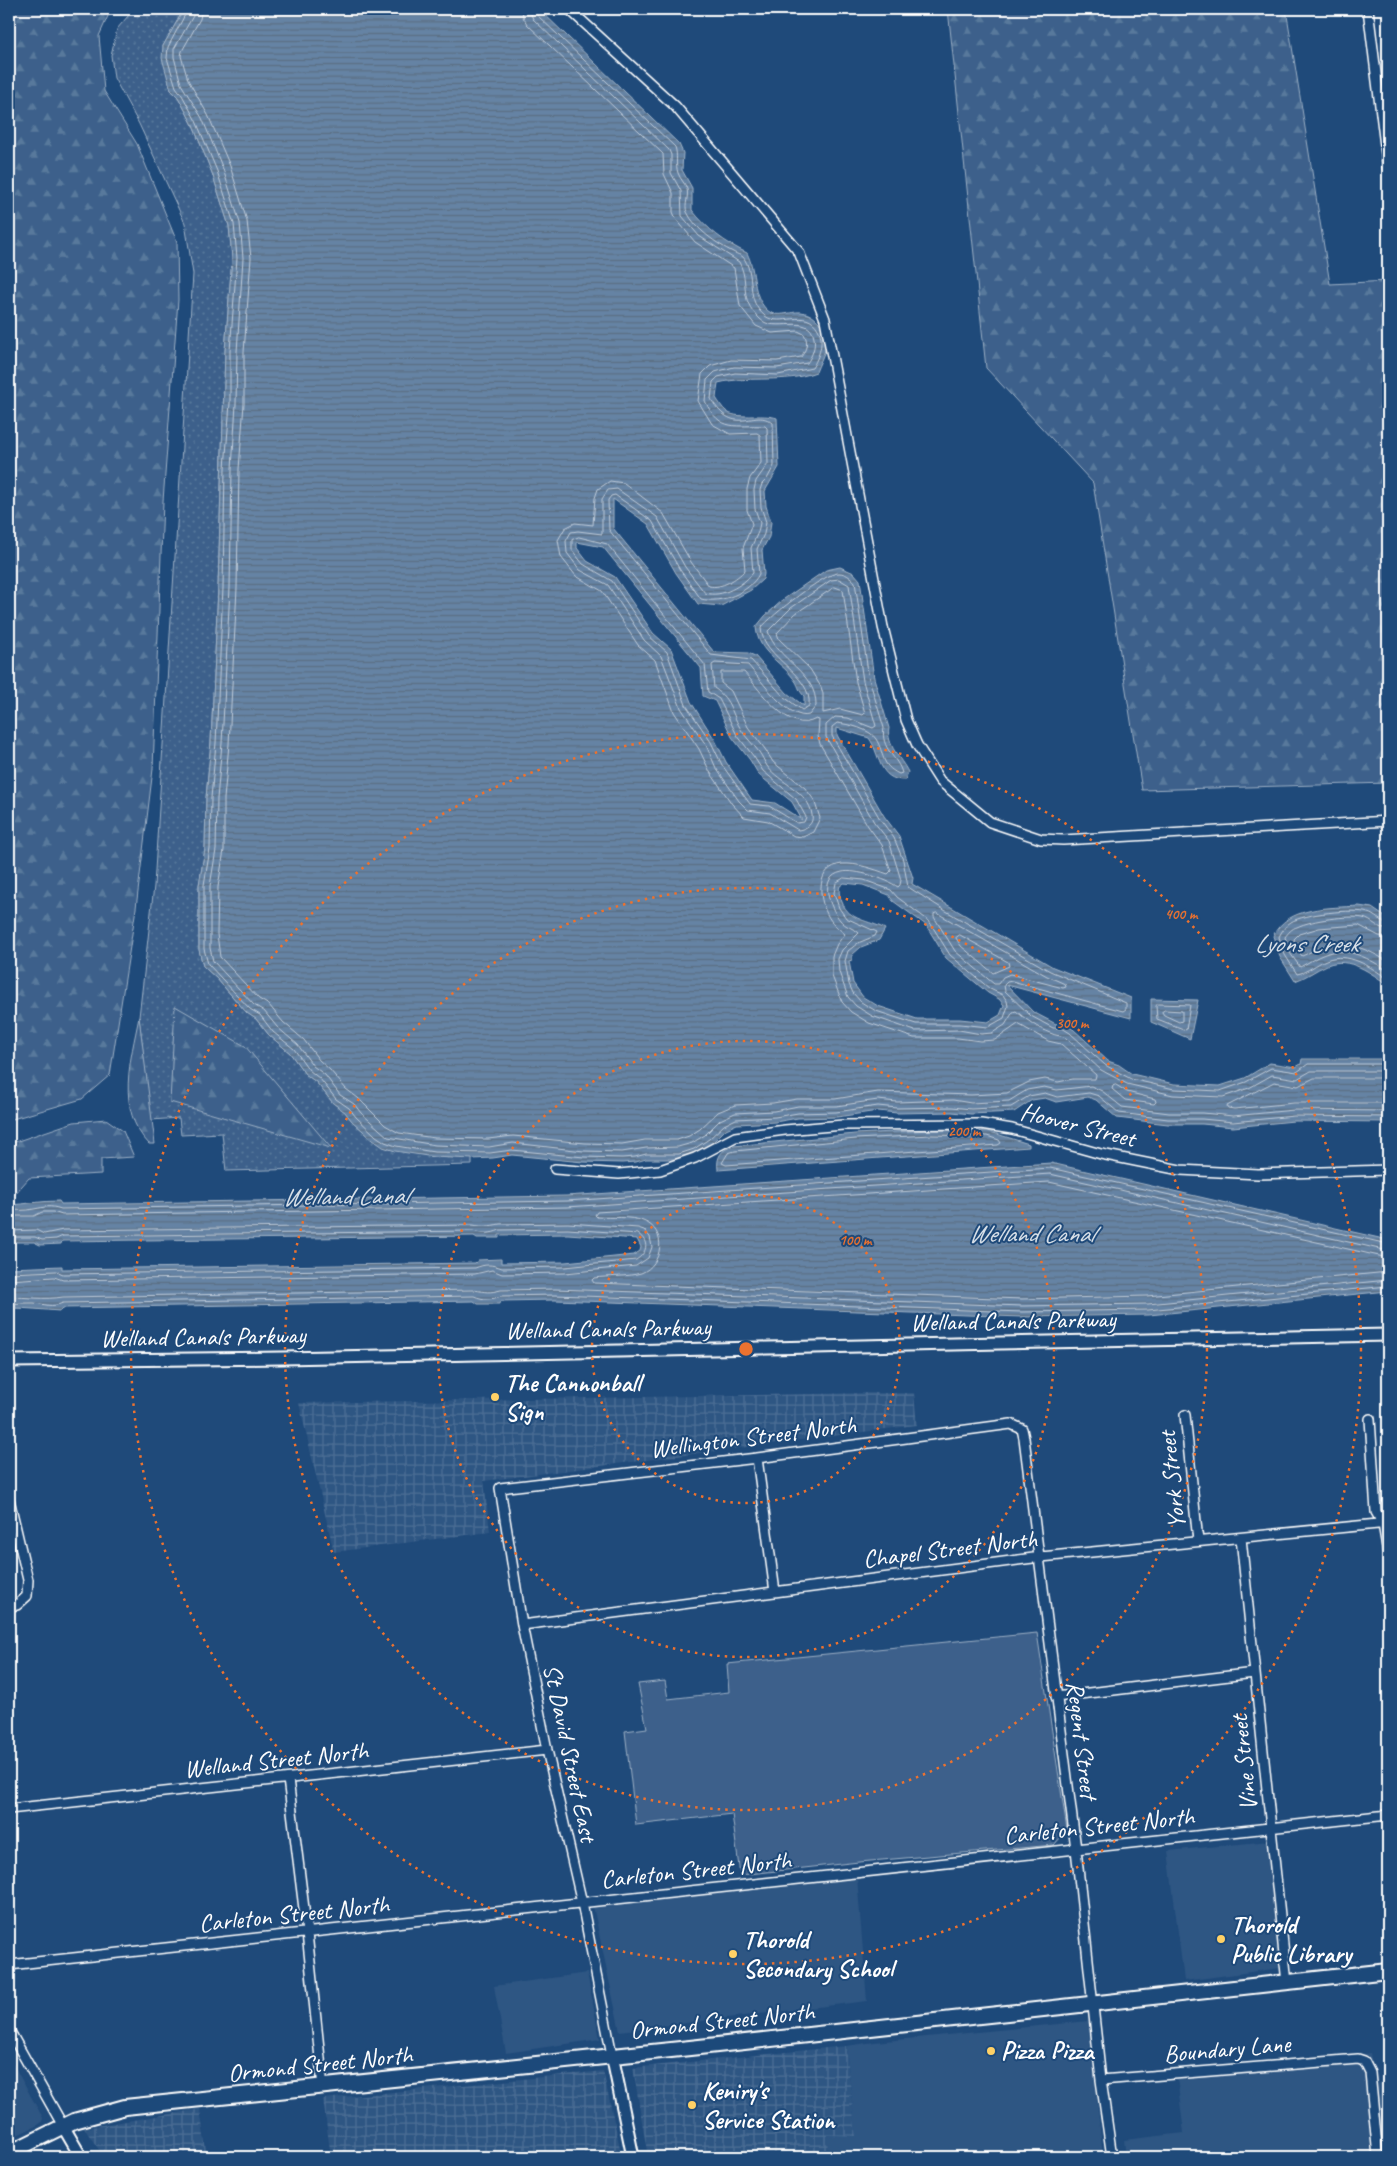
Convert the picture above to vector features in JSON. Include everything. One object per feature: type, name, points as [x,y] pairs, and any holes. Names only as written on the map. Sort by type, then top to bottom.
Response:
[{"type":"main road","name":"Ormond Street North","points":[[9,2153],[86,2116],[125,2107],[1388,1971]]},
{"type":"street","points":[[569,9],[675,106],[799,252],[825,319],[883,627],[906,720],[917,745],[940,781],[990,822],[1041,839],[1073,839],[1388,821]]},
{"type":"street","points":[[1368,9],[1388,170]]},
{"type":"street","name":"Hoover Street","points":[[555,1169],[619,1174],[660,1170],[695,1158],[736,1137],[784,1130],[843,1124],[981,1124],[1012,1129],[1101,1154],[1180,1170],[1258,1174],[1388,1170]]},
{"type":"street","name":"Welland Canals Parkway","points":[[9,1362],[302,1358],[1388,1335]]},
{"type":"street","name":"York Street","points":[[1185,1415],[1198,1541]]},
{"type":"street","points":[[1370,1419],[1376,1512],[1386,1524],[1388,1552]]},
{"type":"street","name":"Wellington Street North","points":[[500,1488],[756,1458],[994,1424],[1011,1424]]},
{"type":"street","name":"Regent Street","points":[[1011,1424],[1022,1429],[1024,1438],[1076,1849],[1092,2004],[1112,2157]]},
{"type":"street","points":[[756,1458],[775,1592]]},
{"type":"street","name":"St David Street East","points":[[500,1488],[522,1625],[547,1750],[582,1903],[612,2055]]},
{"type":"street","points":[[9,1498],[28,1580],[27,1596],[17,1605],[9,1606]]},
{"type":"street","name":"Chapel Street North","points":[[522,1625],[1040,1557],[1386,1524]]},
{"type":"street","name":"Vine Street","points":[[1241,1538],[1287,1983]]},
{"type":"street","points":[[1056,1697],[1254,1673]]},
{"type":"street","name":"Welland Street North","points":[[9,1809],[547,1750]]},
{"type":"street","points":[[288,1779],[307,1932],[323,2087]]},
{"type":"street","name":"Carleton Street North","points":[[9,1965],[1388,1815]]},
{"type":"street","points":[[9,2030],[81,2157]]},
{"type":"street","points":[[612,2055],[633,2157]]},
{"type":"street","name":"Boundary Lane","points":[[1101,2080],[1358,2059],[1364,2061],[1370,2073],[1378,2157]]},
{"type":"shaded area","points":[[914,1393],[917,1425],[484,1481],[490,1532],[334,1552],[299,1403]]},
{"type":"shaded area","points":[[1270,1841],[1280,1968],[1184,1981],[1168,1851]]},
{"type":"shaded area","name":"Thorold Secondary School","points":[[857,1877],[867,2001],[620,2031],[593,1906]]},
{"type":"shaded area","points":[[587,1973],[600,2039],[506,2053],[494,1986]]},
{"type":"shaded area","points":[[1089,2021],[1103,2157],[828,2157],[826,2135],[856,2136],[846,2046]]},
{"type":"shaded area","points":[[846,2046],[856,2136],[827,2135],[828,2157],[648,2157],[633,2068]]},
{"type":"shaded area","points":[[1370,2053],[1376,2083],[1388,2082],[1388,2157],[1126,2157],[1124,2140],[1184,2133],[1177,2078],[1268,2069]]},
{"type":"shaded area","points":[[9,2057],[43,2118],[42,2122],[38,2125],[9,2139]]},
{"type":"shaded area","points":[[603,2071],[622,2157],[331,2157],[323,2099]]},
{"type":"shaded area","points":[[200,2109],[207,2157],[104,2157],[84,2128]]},
{"type":"green space","points":[[9,9],[115,9],[108,16],[99,36],[104,91],[137,144],[177,242],[178,300],[163,501],[153,769],[136,908],[110,1075],[82,1099],[9,1120]]},
{"type":"green space","points":[[134,9],[184,9],[163,46],[171,90],[178,97],[192,123],[212,173],[229,226],[232,258],[225,351],[211,742],[206,798],[205,849],[199,885],[199,949],[203,966],[247,1013],[256,1019],[269,1035],[290,1053],[305,1074],[316,1082],[333,1103],[345,1112],[373,1140],[434,1157],[472,1158],[472,1165],[226,1171],[222,1133],[181,1135],[179,1118],[151,1120],[139,1017],[154,886],[193,274],[185,223],[139,124],[114,78],[111,55],[117,29]]},
{"type":"green space","points":[[948,9],[1286,9],[1330,284],[1388,281],[1388,783],[1142,790],[1093,483],[986,368]]},
{"type":"green space","points":[[175,1006],[245,1046],[331,1148],[170,1102]]},
{"type":"green space","points":[[139,1017],[155,1144],[149,1144],[138,1130],[129,1100],[130,1066]]},
{"type":"green space","points":[[106,1119],[123,1131],[134,1157],[101,1159],[101,1174],[29,1178],[14,1195],[9,1195],[9,1144],[74,1122]]},
{"type":"green space","points":[[1037,1633],[1067,1830],[1054,1845],[859,1862],[740,1875],[732,1814],[636,1825],[625,1731],[647,1728],[638,1684],[665,1681],[668,1699],[729,1692],[727,1664]]},
{"type":"water","points":[[184,9],[539,9],[679,144],[683,153],[682,170],[692,188],[692,210],[717,235],[747,253],[756,290],[767,310],[775,314],[801,312],[813,316],[821,325],[826,337],[825,350],[816,372],[792,378],[718,383],[716,398],[730,414],[777,418],[779,467],[765,491],[766,506],[771,522],[769,537],[762,550],[764,574],[763,579],[751,590],[721,606],[698,604],[676,573],[648,524],[613,499],[613,528],[714,652],[748,653],[755,656],[787,693],[804,706],[804,696],[796,682],[766,651],[761,644],[756,627],[784,599],[826,570],[840,567],[854,573],[860,580],[874,678],[889,728],[892,746],[908,772],[905,780],[896,779],[885,771],[869,738],[837,728],[837,735],[884,816],[899,836],[913,878],[912,884],[1053,967],[1131,998],[1131,1018],[1007,985],[1033,1012],[1056,1024],[1063,1023],[1073,1029],[1108,1061],[1119,1065],[1132,1074],[1174,1084],[1220,1086],[1245,1078],[1270,1063],[1296,1067],[1301,1064],[1302,1059],[1388,1059],[1388,1122],[1294,1121],[1233,1127],[1202,1124],[1168,1124],[1117,1118],[1096,1100],[1088,1097],[1056,1102],[1045,1098],[1032,1100],[1014,1112],[971,1114],[878,1111],[837,1117],[798,1118],[775,1122],[737,1124],[726,1129],[712,1143],[697,1153],[680,1159],[646,1159],[622,1163],[583,1162],[512,1155],[472,1159],[434,1157],[395,1151],[383,1147],[373,1140],[345,1112],[333,1103],[316,1082],[305,1074],[290,1053],[269,1035],[256,1019],[247,1013],[203,966],[199,950],[199,885],[205,849],[206,798],[211,742],[225,351],[232,258],[229,226],[212,173],[192,123],[178,97],[171,90],[162,58],[163,46]],"holes":[[[577,542],[603,547],[701,668],[703,696],[715,701],[732,737],[759,775],[792,802],[802,820],[775,803],[752,800],[726,762],[715,740],[691,702],[671,649],[653,633],[615,577],[587,561],[577,548]],[[844,883],[863,885],[889,895],[893,901],[926,925],[946,958],[988,993],[999,999],[1004,1005],[1000,1015],[988,1022],[960,1019],[917,1019],[878,1006],[863,997],[853,983],[849,961],[852,960],[852,955],[861,947],[879,940],[885,929],[854,917],[849,913],[842,902],[839,892],[840,886]]]},
{"type":"water","name":"Lyons Creek","points":[[1359,906],[1372,908],[1388,919],[1388,985],[1359,967],[1343,963],[1327,965],[1295,981],[1280,957],[1273,936],[1280,926],[1288,919],[1310,910]]},
{"type":"water","points":[[1151,999],[1198,1000],[1190,1039],[1151,1022]]},
{"type":"water","points":[[931,1130],[987,1131],[1029,1144],[1029,1147],[718,1170],[720,1154],[734,1146],[855,1134]]},
{"type":"water","name":"Welland Canal","points":[[1051,1163],[1388,1240],[1388,1291],[1149,1315],[1022,1317],[555,1300],[501,1301],[500,1304],[478,1304],[474,1301],[63,1308],[60,1311],[9,1308],[9,1268],[62,1266],[62,1269],[475,1263],[478,1260],[501,1259],[501,1263],[565,1262],[634,1255],[640,1251],[641,1247],[637,1239],[568,1234],[499,1235],[499,1238],[477,1238],[474,1236],[62,1241],[61,1244],[40,1245],[34,1242],[9,1242],[9,1205],[46,1201],[59,1201],[61,1204],[566,1196]]},
{"type":"place","name":"The Cannonball Sign","points":[[495,1397]]},
{"type":"place","name":"Thorold Public Library","points":[[1221,1939]]},
{"type":"place","name":"Thorold Secondary School","points":[[733,1954]]},
{"type":"place","name":"Pizza Pizza","points":[[991,2051]]},
{"type":"place","name":"Keniry's Service Station","points":[[692,2105]]}]
